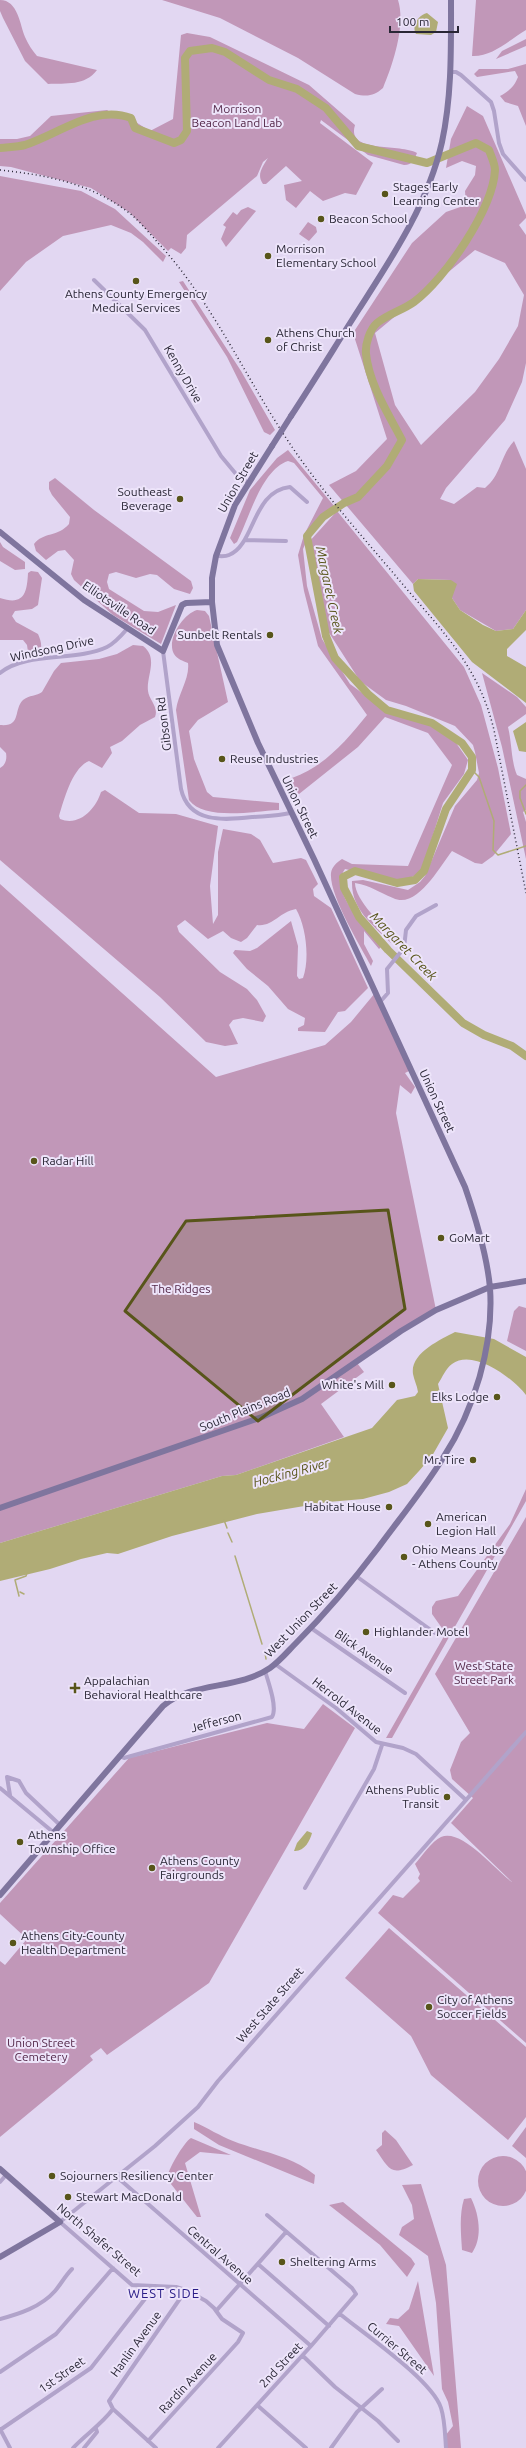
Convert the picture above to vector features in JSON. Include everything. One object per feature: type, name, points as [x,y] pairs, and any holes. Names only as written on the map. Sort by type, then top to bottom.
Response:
[{"type":"main road","name":"Union Street","points":[[451,0],[450,72],[447,116],[442,143],[433,173],[410,227],[235,505],[216,556],[212,578],[212,602],[213,626],[223,663],[290,813],[380,1002],[465,1187],[478,1224],[490,1287]]},
{"type":"main road","name":"Elliotsville Road","points":[[0,532],[84,600],[127,629],[163,650],[182,605],[186,602],[212,602]]},
{"type":"main road","name":"South Plains Road","points":[[0,1508],[239,1426],[288,1406],[331,1380],[423,1317],[490,1287],[526,1281]]},
{"type":"main road","name":"West Union Street","points":[[0,1895],[119,1756],[166,1704],[182,1696],[244,1679],[265,1671],[311,1628],[356,1576],[443,1458],[462,1424],[479,1376],[489,1318],[490,1287]]},
{"type":"main road","name":"North Shafer Street","points":[[2,2172],[60,2222]]},
{"type":"main road","name":"West State Street","points":[[0,2257],[60,2222]]},
{"type":"street","points":[[450,72],[456,72],[461,75],[490,102],[494,111],[499,143],[504,154],[526,180]]},
{"type":"street","name":"Kenny Drive","points":[[94,280],[145,330],[218,452],[236,474],[248,483]]},
{"type":"street","points":[[216,556],[228,555],[245,540],[259,510],[275,492],[282,488],[290,487],[307,502]]},
{"type":"street","points":[[245,540],[286,541]]},
{"type":"street","name":"Windsong Drive","points":[[0,673],[11,667],[41,659],[105,648],[127,629]]},
{"type":"street","name":"Gibson Rd","points":[[163,650],[182,795],[190,809],[210,818],[249,818],[290,813]]},
{"type":"street","points":[[380,1002],[388,993],[387,969],[404,948],[406,930],[416,916],[436,905]]},
{"type":"street","points":[[356,1576],[434,1634]]},
{"type":"street","name":"Blick Avenue","points":[[311,1628],[405,1693]]},
{"type":"street","name":"Herrold Avenue","points":[[274,1664],[336,1708],[376,1742],[382,1745],[403,1748],[416,1754],[466,1800]]},
{"type":"street","name":"Jefferson","points":[[119,1756],[124,1758],[272,1717],[274,1712],[272,1693],[265,1671]]},
{"type":"street","name":"West State Street","points":[[60,2222],[117,2177],[198,2106],[223,2075],[526,1732]]},
{"type":"street","points":[[306,1888],[374,1769],[382,1745]]},
{"type":"street","points":[[10,1795],[6,1785],[7,1777],[19,1781],[26,1793],[60,1824]]},
{"type":"street","points":[[0,1788],[53,1832]]},
{"type":"street","points":[[29,1811],[36,1803]]},
{"type":"street","points":[[0,2182],[2,2172]]},
{"type":"street","name":"Central Avenue","points":[[117,2177],[311,2346]]},
{"type":"street","points":[[216,2311],[286,2232],[268,2215]]},
{"type":"street","name":"North Shafer Street","points":[[60,2222],[132,2285],[186,2290],[200,2297],[216,2311],[222,2319],[242,2332],[242,2338]]},
{"type":"street","name":"2nd Street","points":[[218,2448],[330,2326],[356,2292],[286,2232]]},
{"type":"street","points":[[258,2264],[330,2326]]},
{"type":"street","points":[[0,2372],[57,2333],[113,2268]]},
{"type":"street","points":[[0,2319],[20,2313],[43,2301],[55,2290],[72,2269]]},
{"type":"street","name":"1st Street","points":[[0,2430],[91,2368],[155,2286]]},
{"type":"street","name":"Hanlin Avenue","points":[[113,2410],[109,2404],[110,2398],[186,2290]]},
{"type":"street","name":"Currier Street","points":[[340,2314],[402,2362],[438,2402],[444,2420],[446,2448]]},
{"type":"street","name":"Rardin Avenue","points":[[148,2441],[242,2338]]},
{"type":"street","points":[[303,2356],[335,2387],[362,2408],[398,2441]]},
{"type":"street","points":[[331,2448],[362,2408],[382,2389]]},
{"type":"street","points":[[257,2405],[306,2448]]},
{"type":"street","points":[[73,2448],[85,2435],[96,2429],[113,2410],[156,2448]]},
{"type":"street","points":[[84,2448],[97,2432],[96,2429]]},
{"type":"street","points":[[0,2430],[10,2448]]},
{"type":"highlighted area","points":[[388,1210],[405,1309],[258,1421],[125,1311],[186,1221]]},
{"type":"green space","points":[[0,0],[11,4],[15,9],[26,40],[37,56],[97,70],[87,79],[75,83],[48,84],[25,61],[0,11]]},
{"type":"green space","points":[[162,0],[398,0],[400,10],[399,33],[391,68],[383,88],[377,93],[367,96],[359,95],[355,94],[298,58],[220,18]]},
{"type":"green space","points":[[476,0],[526,0],[526,30],[493,51],[479,56],[472,56]]},
{"type":"green space","name":"Morrison Beacon Land Lab","points":[[187,33],[210,37],[309,85],[355,125],[354,134],[358,140],[366,144],[376,146],[409,150],[417,153],[414,160],[409,164],[404,165],[368,155],[321,120],[320,123],[373,163],[356,195],[345,193],[323,201],[310,191],[296,208],[286,200],[284,185],[302,181],[286,166],[266,184],[263,184],[260,174],[262,167],[268,158],[263,162],[257,176],[187,235],[186,248],[181,254],[171,248],[168,251],[129,212],[91,188],[11,167],[0,166],[0,139],[17,139],[30,136],[51,116],[107,110],[112,113],[118,111],[150,131],[173,119],[181,35]]},
{"type":"green space","points":[[526,39],[526,46],[496,59],[502,51]]},
{"type":"green space","points":[[526,64],[526,126],[518,106],[505,102],[500,96],[509,90],[515,83],[518,77],[515,71],[477,77],[474,74],[479,69],[508,69]]},
{"type":"green space","points":[[467,106],[483,116],[526,215],[526,218],[519,225],[526,235],[526,363],[522,382],[505,420],[446,488],[440,499],[454,504],[477,487],[485,488],[495,477],[509,447],[514,441],[526,469],[526,610],[513,629],[496,631],[460,610],[452,598],[451,580],[418,579],[413,584],[329,485],[356,471],[387,439],[353,333],[412,243],[446,212],[466,205],[465,191],[475,175],[476,166],[462,161],[446,168],[451,139]],"holes":[[[475,250],[505,263],[524,295],[518,326],[499,359],[475,392],[421,445],[395,405],[375,333]]]},
{"type":"green space","points":[[0,176],[81,191],[115,209],[166,256],[163,262],[143,242],[131,233],[111,225],[63,236],[26,262],[0,291]]},
{"type":"green space","points":[[248,207],[256,211],[226,247],[221,239],[226,227],[223,225],[233,212],[237,215],[241,210]]},
{"type":"green space","points":[[308,222],[316,227],[317,232],[309,241],[299,234]]},
{"type":"green space","points":[[183,281],[241,371],[275,430],[270,435],[264,432],[227,357],[179,282]]},
{"type":"green space","points":[[288,450],[334,506],[310,533],[303,549],[307,586],[322,639],[350,684],[388,712],[426,722],[454,740],[468,760],[464,774],[443,803],[423,867],[417,874],[409,878],[399,879],[376,876],[345,869],[341,878],[345,899],[359,920],[382,946],[379,949],[364,931],[364,944],[373,961],[371,966],[340,907],[332,882],[332,869],[342,859],[352,864],[408,866],[452,765],[428,733],[385,717],[358,747],[299,794],[293,790],[292,778],[315,767],[325,760],[343,743],[367,715],[318,646],[304,591],[298,555],[304,535],[323,498],[294,463],[288,461],[279,466],[270,474],[257,496],[237,542],[234,544],[230,538],[250,490],[277,458]]},
{"type":"green space","points":[[55,478],[94,510],[191,581],[193,588],[190,594],[174,589],[157,575],[150,574],[136,578],[116,572],[109,574],[107,582],[109,589],[144,611],[158,612],[176,605],[161,644],[113,615],[74,580],[71,574],[74,560],[65,550],[58,551],[46,560],[36,551],[34,544],[38,540],[60,531],[69,524],[70,517],[49,489],[49,482]]},
{"type":"green space","points":[[337,511],[464,667],[481,705],[498,768],[511,834],[493,856],[482,864],[475,863],[452,851],[427,885],[411,898],[402,900],[393,898],[371,887],[355,883],[356,890],[371,913],[397,938],[391,943],[370,922],[359,908],[355,900],[352,881],[363,880],[408,890],[420,882],[425,876],[455,806],[477,780],[479,773],[473,745],[455,726],[406,706],[386,700],[360,681],[326,628],[308,543]]},
{"type":"green space","points":[[0,542],[3,547],[25,562],[25,569],[15,570],[0,561]]},
{"type":"green space","points":[[31,571],[38,572],[42,578],[38,605],[32,609],[15,611],[12,616],[16,622],[38,634],[41,647],[39,653],[33,657],[28,652],[27,645],[23,640],[0,640],[0,598],[14,600],[23,596],[27,586],[28,573]]},
{"type":"green space","points":[[197,610],[205,611],[209,616],[228,702],[198,720],[189,731],[194,759],[207,792],[213,797],[279,803],[279,810],[244,813],[218,813],[206,811],[196,806],[189,800],[176,710],[186,680],[188,663],[175,656],[172,648],[172,642],[181,622],[192,612]]},
{"type":"green space","points":[[133,645],[143,646],[148,651],[150,656],[151,667],[148,691],[156,710],[155,717],[140,725],[122,741],[110,747],[112,753],[102,768],[89,761],[78,770],[73,777],[63,802],[59,816],[60,819],[67,821],[80,818],[91,810],[101,792],[105,790],[139,813],[176,814],[218,826],[210,886],[213,924],[218,915],[218,852],[223,829],[251,834],[260,840],[273,863],[301,858],[306,860],[318,884],[313,889],[314,896],[331,908],[368,988],[345,1011],[338,1012],[325,1032],[298,1031],[298,1028],[304,1025],[305,1018],[288,1009],[268,986],[247,969],[233,953],[235,950],[250,951],[257,948],[291,921],[298,946],[297,976],[299,979],[303,978],[306,962],[306,943],[302,924],[296,909],[285,913],[272,922],[257,925],[247,938],[241,942],[231,938],[223,931],[208,939],[185,920],[177,926],[179,932],[220,972],[247,989],[257,1000],[266,1016],[263,1022],[243,1018],[233,1020],[229,1025],[238,1044],[225,1046],[206,1042],[160,997],[0,860],[0,768],[6,761],[6,753],[0,747],[0,725],[7,725],[14,721],[18,708],[23,700],[42,692],[54,671],[61,663],[99,659],[117,654]]},
{"type":"green space","points":[[482,673],[517,697],[526,707],[526,714],[508,727],[515,770],[517,775],[526,779],[526,810],[523,812],[526,822],[526,859],[502,747]]},
{"type":"green space","name":"The Ridges","points":[[0,884],[216,1077],[325,1045],[351,1022],[375,993],[411,1070],[405,1073],[415,1087],[411,1094],[400,1085],[396,1113],[436,1310],[357,1363],[364,1372],[321,1404],[344,1437],[236,1475],[222,1476],[0,1543]]},
{"type":"green space","points":[[519,1306],[526,1308],[526,1351],[507,1341],[514,1311]]},
{"type":"green space","points":[[526,1489],[526,1501],[392,1738],[386,1738],[443,1638],[444,1631],[432,1614],[432,1607],[436,1601],[458,1596],[510,1524]]},
{"type":"green space","name":"West State Street Park","points":[[526,1517],[526,2043],[378,1913],[393,1895],[403,1898],[420,1881],[418,1878],[420,1874],[415,1864],[431,1845],[441,1837],[449,1836],[468,1844],[512,1882],[451,1823],[473,1798],[452,1779],[450,1770],[461,1742],[470,1733],[435,1674]]},
{"type":"green space","name":"Athens County Fairgrounds","points":[[323,1704],[355,1728],[209,1983],[107,2055],[101,2048],[90,2056],[93,2060],[0,2137],[0,1961],[5,1965],[27,1939],[0,1914],[0,1903],[129,1758],[267,1723],[304,1729]]},
{"type":"green space","name":"City of Athens Soccer Fields","points":[[389,1928],[526,2047],[526,2117],[508,2140],[431,2075],[411,2036],[345,1978]]},
{"type":"green space","points":[[194,2122],[223,2137],[296,2163],[315,2175],[314,2184],[219,2145],[194,2129]]},
{"type":"green space","points":[[526,2127],[526,2158],[512,2146]]},
{"type":"green space","points":[[385,2130],[396,2140],[413,2165],[399,2170],[391,2169],[387,2166],[376,2150],[382,2145],[382,2133]]},
{"type":"green space","points":[[191,2138],[231,2155],[200,2152],[185,2163],[201,2217],[197,2217],[167,2179],[176,2157]]},
{"type":"green space","points":[[498,2156],[508,2156],[521,2163],[528,2176],[528,2186],[521,2199],[508,2206],[498,2206],[489,2202],[482,2195],[478,2186],[478,2176],[482,2167],[489,2160]]},
{"type":"green space","points":[[421,2184],[446,2265],[461,2448],[447,2448],[445,2436],[453,2426],[448,2402],[442,2389],[436,2303],[428,2256],[399,2235],[402,2227],[414,2219],[412,2205],[402,2185]]},
{"type":"green space","points":[[471,2198],[478,2218],[479,2226],[478,2240],[472,2253],[462,2250],[461,2224],[461,2211],[464,2199]]},
{"type":"green space","points":[[343,2202],[411,2258],[415,2264],[407,2277],[380,2245],[329,2205]]},
{"type":"green space","points":[[418,2281],[434,2376],[399,2326],[386,2324],[390,2318],[398,2319],[409,2309]]},
{"type":"water","points":[[427,13],[438,22],[436,32],[431,35],[416,34],[414,27],[415,24],[421,16]]},
{"type":"water","points":[[418,579],[451,580],[457,584],[452,598],[460,610],[483,625],[496,631],[513,629],[526,610],[526,630],[507,649],[507,656],[526,667],[526,703],[472,662],[414,591],[413,584]]},
{"type":"water","points":[[526,722],[526,752],[519,751],[513,731]]},
{"type":"water","name":"Hocking River","points":[[455,1332],[494,1339],[526,1357],[526,1395],[512,1381],[492,1367],[481,1362],[461,1360],[452,1364],[438,1384],[448,1428],[432,1456],[407,1484],[389,1492],[363,1499],[328,1502],[257,1514],[172,1536],[118,1554],[107,1553],[0,1581],[0,1543],[222,1476],[236,1475],[372,1428],[397,1400],[415,1396],[418,1392],[413,1374],[413,1366],[416,1360],[427,1348]]},
{"type":"water","points":[[307,1831],[312,1833],[310,1839],[304,1848],[294,1851],[297,1843]]},
{"type":"waterway","name":"Margaret Creek","points":[[0,148],[25,145],[77,122],[91,117],[104,115],[118,115],[131,118],[135,128],[174,143],[181,140],[187,131],[185,58],[190,51],[212,48],[225,52],[269,80],[297,89],[326,108],[358,146],[427,163],[476,143],[489,150],[495,168],[492,186],[486,204],[477,223],[465,242],[453,260],[426,291],[410,305],[377,323],[368,337],[366,354],[371,376],[380,398],[402,440],[387,466],[358,497],[344,503],[323,517],[307,536],[326,636],[335,658],[368,694],[387,710],[432,723],[462,743],[472,757],[472,770],[446,809],[424,871],[415,880],[397,883],[355,871],[343,877],[344,888],[359,917],[388,950],[463,1023],[484,1035],[512,1046],[526,1056]]},
{"type":"waterway","points":[[472,770],[479,777],[494,821],[493,850],[498,855],[526,846]]},
{"type":"waterway","points":[[526,785],[520,791],[520,798],[526,814]]},
{"type":"waterway","points":[[224,1520],[227,1528]]},
{"type":"waterway","points":[[228,1533],[232,1542]]},
{"type":"waterway","points":[[235,1556],[262,1644]]},
{"type":"waterway","points":[[19,1596],[15,1580],[26,1576],[27,1573]]},
{"type":"waterway","points":[[20,1592],[24,1594]]},
{"type":"waterway","points":[[265,1653],[266,1659]]},
{"type":"railway","points":[[0,170],[67,182],[83,187],[113,202],[141,223],[180,269],[199,295],[281,431],[311,474],[337,507],[434,620],[470,670],[488,708],[494,730],[526,893]]},
{"type":"place","name":"Stages Early Learning Center","points":[[385,194]]},
{"type":"place","name":"Beacon School","points":[[321,219]]},
{"type":"place","name":"Morrison Elementary School","points":[[268,256]]},
{"type":"place","name":"Athens County Emergency Medical Services","points":[[136,281]]},
{"type":"place","name":"Athens Church of Christ","points":[[268,340]]},
{"type":"place","name":"Southeast Beverage","points":[[180,499]]},
{"type":"place","name":"Sunbelt Rentals","points":[[270,635]]},
{"type":"place","name":"Reuse Industries","points":[[222,759]]},
{"type":"place","name":"Radar Hill","points":[[34,1161]]},
{"type":"place","name":"GoMart","points":[[441,1238]]},
{"type":"place","name":"White's Mill","points":[[392,1385]]},
{"type":"place","name":"Elks Lodge","points":[[497,1397]]},
{"type":"place","name":"Mr. Tire","points":[[473,1460]]},
{"type":"place","name":"Habitat House","points":[[389,1507]]},
{"type":"place","name":"American Legion Hall","points":[[428,1524]]},
{"type":"place","name":"Ohio Means Jobs - Athens County","points":[[404,1557]]},
{"type":"place","name":"Highlander Motel","points":[[366,1632]]},
{"type":"place","name":"Appalachian Behavioral Healthcare","points":[[75,1688]]},
{"type":"place","name":"Athens Public Transit","points":[[447,1797]]},
{"type":"place","name":"Athens Township Office","points":[[20,1842]]},
{"type":"place","name":"Athens County Fairgrounds","points":[[152,1868]]},
{"type":"place","name":"Athens City-County Health Department","points":[[13,1943]]},
{"type":"place","name":"City of Athens Soccer Fields","points":[[429,2007]]},
{"type":"place","name":"Sojourners Resiliency Center","points":[[52,2176]]},
{"type":"place","name":"Stewart MacDonald","points":[[68,2197]]},
{"type":"place","name":"Sheltering Arms","points":[[282,2262]]},
{"type":"district","name":"WEST SIDE","points":[[164,2293]]},
{"type":"park label","name":"Union Street Cemetery","points":[[41,2050]]}]
